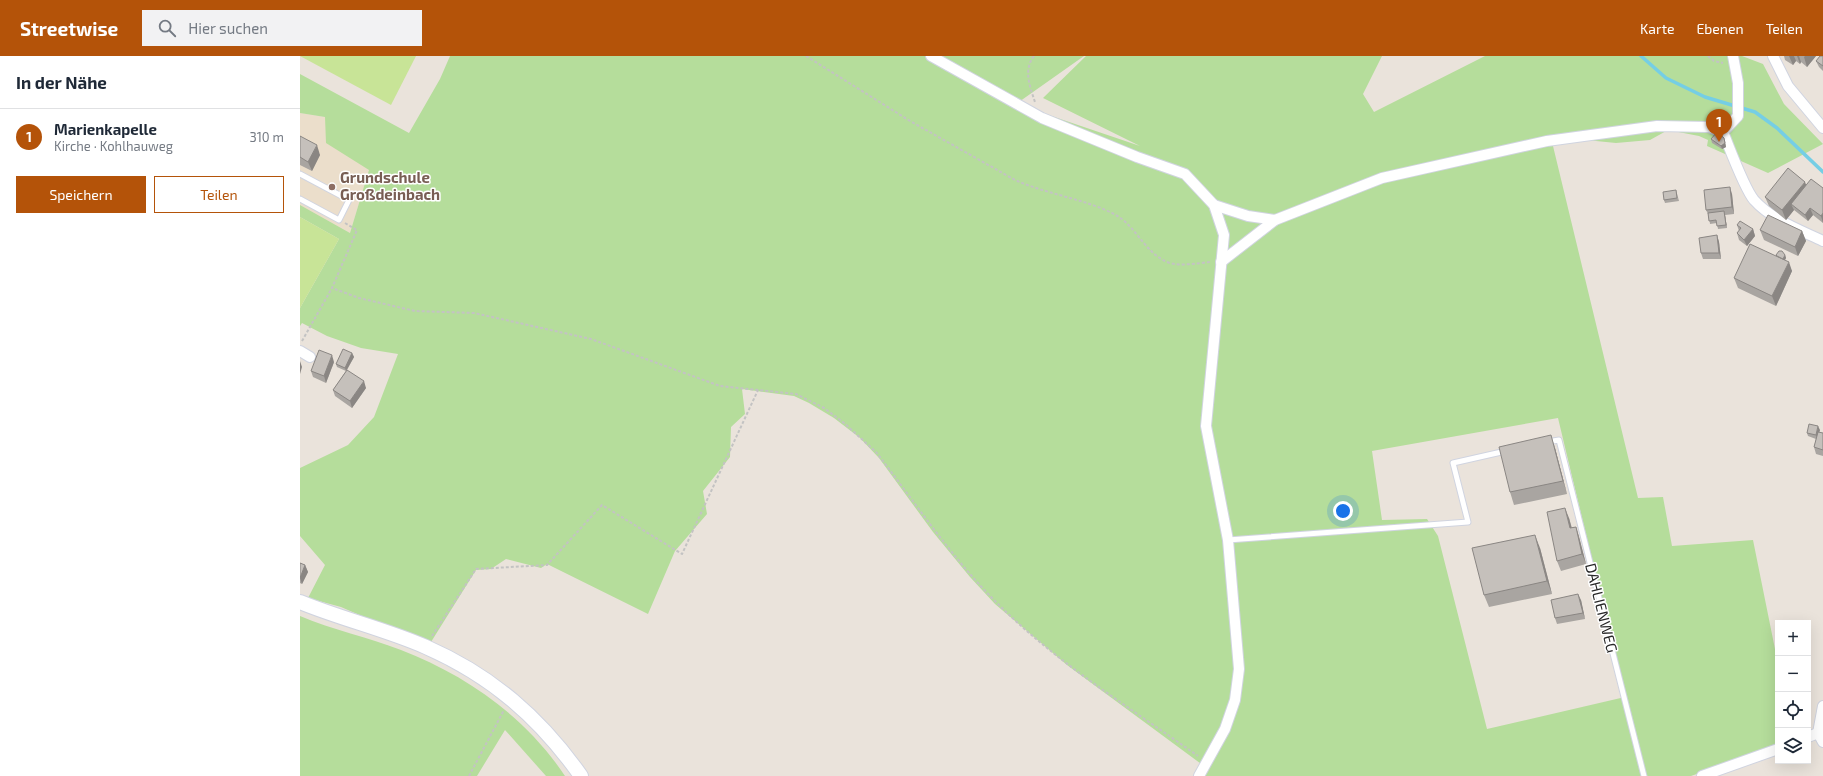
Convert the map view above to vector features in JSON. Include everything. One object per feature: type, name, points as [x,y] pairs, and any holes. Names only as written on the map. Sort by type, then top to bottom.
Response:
[{"type":"street","points":[[932,56],[1042,118],[1137,157],[1185,174],[1214,205],[1224,235],[1206,426],[1228,540],[1238,651],[1238,679],[1235,700],[1225,729],[1199,776]]},
{"type":"street","points":[[1773,56],[1788,86],[1823,128]]},
{"type":"street","points":[[1723,132],[1738,115],[1738,83],[1733,60]]},
{"type":"street","points":[[1221,262],[1275,220],[1382,178],[1547,141],[1656,126],[1709,127],[1723,132],[1753,199],[1784,223],[1823,241]]},
{"type":"street","points":[[1214,205],[1248,216],[1275,220]]},
{"type":"street","points":[[300,351],[310,357]]},
{"type":"street","points":[[300,602],[425,647],[465,667],[511,698],[548,734],[582,776]]},
{"type":"street","points":[[1821,737],[1823,706]]},
{"type":"street","points":[[1702,776],[1775,750]]},
{"type":"lane","points":[[300,174],[349,200],[339,220],[300,199]]},
{"type":"lane","name":"DAHLIENWEG","points":[[1544,443],[1559,440],[1644,776]]},
{"type":"lane","points":[[1228,540],[1468,522],[1452,463],[1513,450]]},
{"type":"path","points":[[806,56],[910,120],[1015,180],[1032,188],[1114,214],[1130,225],[1147,247],[1163,261],[1179,264],[1221,262]]},
{"type":"path","points":[[1034,56],[1030,62],[1028,84],[1042,118]]},
{"type":"path","points":[[1708,56],[1714,61],[1733,60]]},
{"type":"path","points":[[300,344],[332,288],[357,230],[339,220]]},
{"type":"path","points":[[332,288],[359,298],[415,312],[474,313],[591,339],[720,386],[796,394],[824,408],[864,438],[965,567],[995,601],[1017,622],[1076,670],[1207,762]]},
{"type":"path","points":[[425,647],[476,569],[547,565],[602,505],[682,554],[758,390]]},
{"type":"path","points":[[469,776],[511,698]]},
{"type":"shaded area","name":"Grundschule Großdeinbach","points":[[300,113],[325,117],[369,170],[350,233],[300,205]]},
{"type":"green space","points":[[300,56],[416,56],[391,105]]},
{"type":"green space","points":[[450,56],[1084,56],[1016,104],[1140,146],[1043,98],[1086,56],[1382,56],[1363,94],[1374,112],[1485,56],[1742,56],[1763,64],[1784,104],[1823,144],[1768,173],[1707,146],[1708,140],[1699,136],[1668,130],[1650,140],[1616,143],[1576,139],[1553,146],[1638,498],[1663,497],[1672,546],[1753,540],[1775,649],[1775,746],[1691,776],[1205,776],[1208,769],[1067,665],[995,604],[970,577],[933,532],[879,458],[860,438],[834,418],[794,396],[742,389],[745,414],[731,427],[730,457],[703,491],[707,514],[675,551],[648,614],[547,564],[541,568],[506,559],[491,569],[476,570],[431,642],[371,620],[341,607],[308,598],[325,565],[300,536],[300,468],[348,445],[374,417],[398,354],[361,348],[327,336],[302,323],[300,326],[300,308],[339,239],[300,217],[300,205],[350,233],[369,170],[326,143],[325,117],[300,113],[300,74],[409,133],[440,79]],"holes":[[[1558,418],[1625,697],[1487,729],[1438,536],[1427,519],[1382,520],[1372,451]]]},
{"type":"green space","points":[[300,217],[339,239],[300,308]]},
{"type":"green space","points":[[300,616],[401,650],[449,672],[471,685],[493,700],[532,735],[565,776],[546,776],[505,730],[477,776],[300,776]]},
{"type":"building","points":[[1820,56],[1823,56],[1823,66],[1816,61]]},
{"type":"building","points":[[1717,132],[1724,138],[1725,143],[1721,146],[1711,139]]},
{"type":"building","points":[[300,136],[317,145],[308,162],[300,157]]},
{"type":"building","points":[[1788,168],[1805,182],[1782,210],[1765,197]]},
{"type":"building","points":[[1811,179],[1823,188],[1823,213],[1821,216],[1810,208],[1805,215],[1791,204]]},
{"type":"building","points":[[1730,187],[1732,207],[1706,210],[1704,190]]},
{"type":"building","points":[[1676,190],[1677,198],[1664,200],[1663,192]]},
{"type":"building","points":[[1724,211],[1726,225],[1717,226],[1716,220],[1709,221],[1708,213]]},
{"type":"building","points":[[1768,215],[1802,231],[1795,247],[1760,230]]},
{"type":"building","points":[[1740,221],[1753,229],[1744,240],[1737,233],[1741,228],[1737,225]]},
{"type":"building","points":[[1717,235],[1719,253],[1701,253],[1699,238]]},
{"type":"building","points":[[1750,244],[1789,262],[1772,296],[1734,278]]},
{"type":"building","points":[[1779,251],[1782,251],[1785,255],[1783,259],[1776,255]]},
{"type":"building","points":[[343,349],[352,353],[345,368],[336,364]]},
{"type":"building","points":[[319,350],[332,355],[324,376],[311,371]]},
{"type":"building","points":[[347,370],[364,381],[350,401],[333,390]]},
{"type":"building","points":[[1809,424],[1818,426],[1816,435],[1807,433]]},
{"type":"building","points":[[1818,432],[1823,433],[1823,450],[1814,447]]},
{"type":"building","points":[[1551,435],[1563,481],[1510,492],[1499,447]]},
{"type":"building","points":[[1565,508],[1570,528],[1576,527],[1582,554],[1557,561],[1547,512]]},
{"type":"building","points":[[1535,535],[1547,581],[1484,595],[1472,548]]},
{"type":"building","points":[[300,563],[305,565],[300,578]]},
{"type":"building","points":[[1578,594],[1583,613],[1555,618],[1551,600]]},
{"type":"waterway","points":[[1641,56],[1666,78],[1705,97],[1755,112],[1777,128],[1823,172]]},
{"type":"place","name":"Marienkapelle","points":[[1719,142]]},
{"type":"place","name":"Grundschule Großdeinbach","points":[[332,187]]}]
